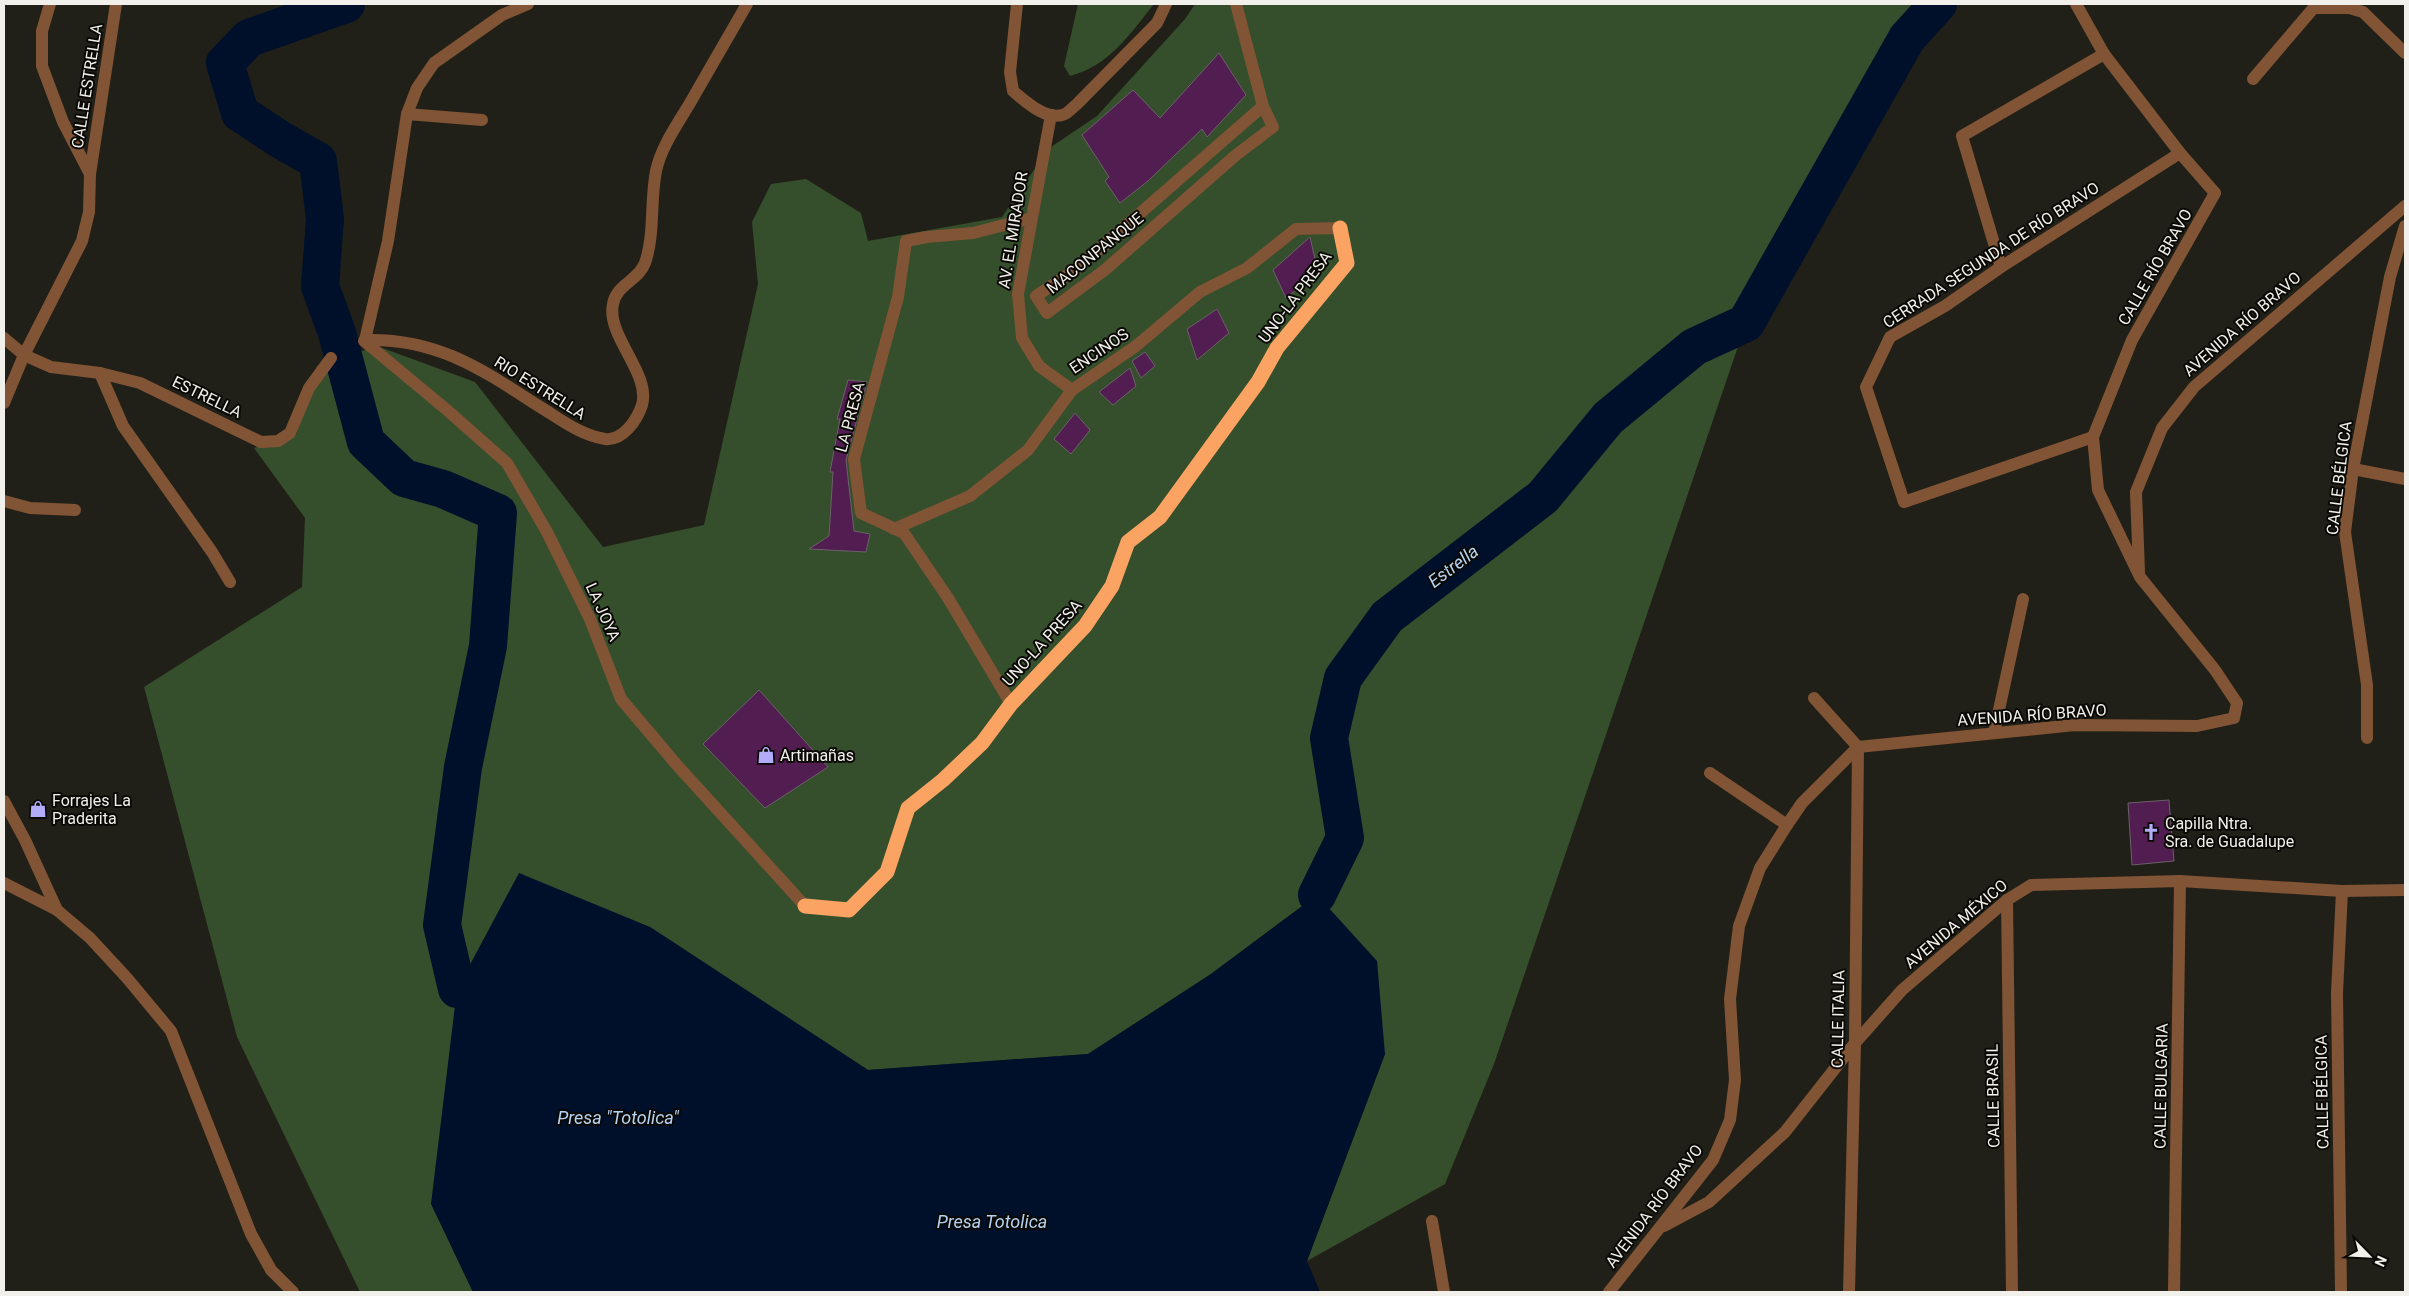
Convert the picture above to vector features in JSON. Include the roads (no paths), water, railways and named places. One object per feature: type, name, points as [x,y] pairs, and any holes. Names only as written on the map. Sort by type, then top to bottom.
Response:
[{"type":"highway","name":"UNO-LA PRESA","points":[[805,906],[848,910],[887,872],[908,808],[943,780],[982,743],[1011,704],[1085,626],[1112,586],[1128,542],[1160,518],[1258,382],[1277,348],[1347,263],[1340,228]]},
{"type":"street","points":[[50,4],[42,32],[42,66],[63,122],[90,174]]},
{"type":"street","name":"CALLE ESTRELLA","points":[[4,403],[24,355],[82,241],[89,212],[90,174],[116,4]]},
{"type":"street","points":[[364,341],[388,241],[408,114],[417,88],[434,63],[502,16],[528,4]]},
{"type":"street","name":"RIO ESTRELLA","points":[[364,341],[390,339],[437,349],[488,374],[582,433],[607,439],[626,432],[642,404],[641,384],[615,325],[612,304],[621,289],[636,277],[645,264],[656,171],[666,144],[747,4]]},
{"type":"street","points":[[1017,4],[1010,72],[1013,91],[1028,104],[1051,115],[1064,114],[1098,83],[1157,23],[1166,4]]},
{"type":"street","points":[[1236,4],[1262,106]]},
{"type":"street","name":"CALLE RÍO BRAVO","points":[[2076,4],[2104,54],[2180,153],[2215,193],[2132,340],[2093,437],[2098,490],[2140,577]]},
{"type":"street","points":[[2253,79],[2315,6],[2349,8],[2363,12],[2405,53]]},
{"type":"street","points":[[2001,267],[1962,136],[2104,54]]},
{"type":"street","name":"MACONPANQUE","points":[[1262,106],[1273,127],[1236,155],[1106,269],[1047,313],[1036,296],[1075,270],[1262,106]]},
{"type":"street","points":[[408,114],[482,120]]},
{"type":"street","name":"AV. EL MIRADOR","points":[[1051,115],[1018,294],[1022,338],[1039,366],[1072,390]]},
{"type":"street","name":"CERRADA SEGUNDA DE RÍO BRAVO","points":[[2093,437],[1904,502],[1866,387],[1890,336],[1945,306],[2001,267],[2180,153]]},
{"type":"street","name":"AVENIDA RÍO BRAVO","points":[[1609,1292],[1713,1160],[1730,1120],[1735,1080],[1730,999],[1739,926],[1760,868],[1786,825],[1802,803],[1858,747],[2075,725],[2196,726],[2234,718],[2237,703],[2232,695],[2215,670],[2140,577],[2136,492],[2162,428],[2194,387],[2405,206]]},
{"type":"street","name":"LA PRESA","points":[[1011,704],[948,598],[904,533],[861,513],[854,459],[898,297],[906,241],[927,236],[973,233],[1032,218]]},
{"type":"street","name":"CALLE BÉLGICA","points":[[2367,738],[2367,686],[2345,532],[2353,469],[2390,277],[2405,226]]},
{"type":"street","name":"ENCINOS","points":[[894,529],[970,496],[1028,450],[1072,390],[1136,346],[1200,292],[1247,268],[1296,229],[1340,228]]},
{"type":"street","name":"ESTRELLA","points":[[4,338],[24,355],[51,367],[100,373],[140,383],[261,442],[278,441],[290,432],[309,388],[331,358]]},
{"type":"street","name":"LA JOYA","points":[[364,341],[507,463],[547,532],[585,610],[621,699],[676,764],[805,906]]},
{"type":"street","points":[[100,373],[123,426],[201,536],[230,582]]},
{"type":"street","points":[[2353,469],[2405,479]]},
{"type":"street","points":[[4,501],[30,508],[75,510]]},
{"type":"street","points":[[1994,733],[2022,599]]},
{"type":"street","points":[[1814,698],[1858,747]]},
{"type":"street","name":"CALLE ITALIA","points":[[1849,1292],[1855,1043],[1858,747]]},
{"type":"street","points":[[1710,774],[1786,825]]},
{"type":"street","points":[[4,801],[26,840],[57,910]]},
{"type":"street","name":"AVENIDA MÉXICO","points":[[1659,1229],[1709,1202],[1785,1132],[1855,1043],[1902,990],[2007,900],[2031,885],[2180,881],[2342,891],[2405,890]]},
{"type":"street","name":"CALLE BULGARIA","points":[[2174,1292],[2180,881]]},
{"type":"street","points":[[4,883],[57,910],[90,938],[121,971],[171,1031],[251,1234],[271,1270],[293,1292]]},
{"type":"street","name":"CALLE BÉLGICA","points":[[2341,1292],[2337,993],[2342,891]]},
{"type":"street","name":"CALLE BRASIL","points":[[2007,900],[2012,1292]]},
{"type":"street","points":[[1432,1221],[1444,1292]]},
{"type":"water","name":"Presa \"Totolica\"","points":[[519,873],[650,927],[868,1070],[1088,1054],[1211,974],[1317,895],[1377,961],[1385,1054],[1307,1261],[1320,1292],[473,1292],[431,1204],[457,989]]},
{"type":"waterway","points":[[346,4],[249,38],[225,63],[240,113],[281,140],[318,161],[325,219],[320,286],[337,333],[366,442],[404,478],[443,489],[498,513],[488,646],[463,767],[442,925],[457,989]]},
{"type":"waterway","name":"Estrella","points":[[1317,895],[1345,838],[1329,738],[1343,678],[1387,617],[1543,497],[1608,418],[1694,347],[1746,323],[1907,38],[1938,4]]},
{"type":"place","name":"Artimañas","points":[[766,755]]},
{"type":"place","name":"Forrajes La Praderita","points":[[38,809]]},
{"type":"place","name":"Capilla Ntra. Sra. de Guadalupe","points":[[2151,832]]},
{"type":"water label","name":"Presa Totolica","points":[[992,1221]]}]
